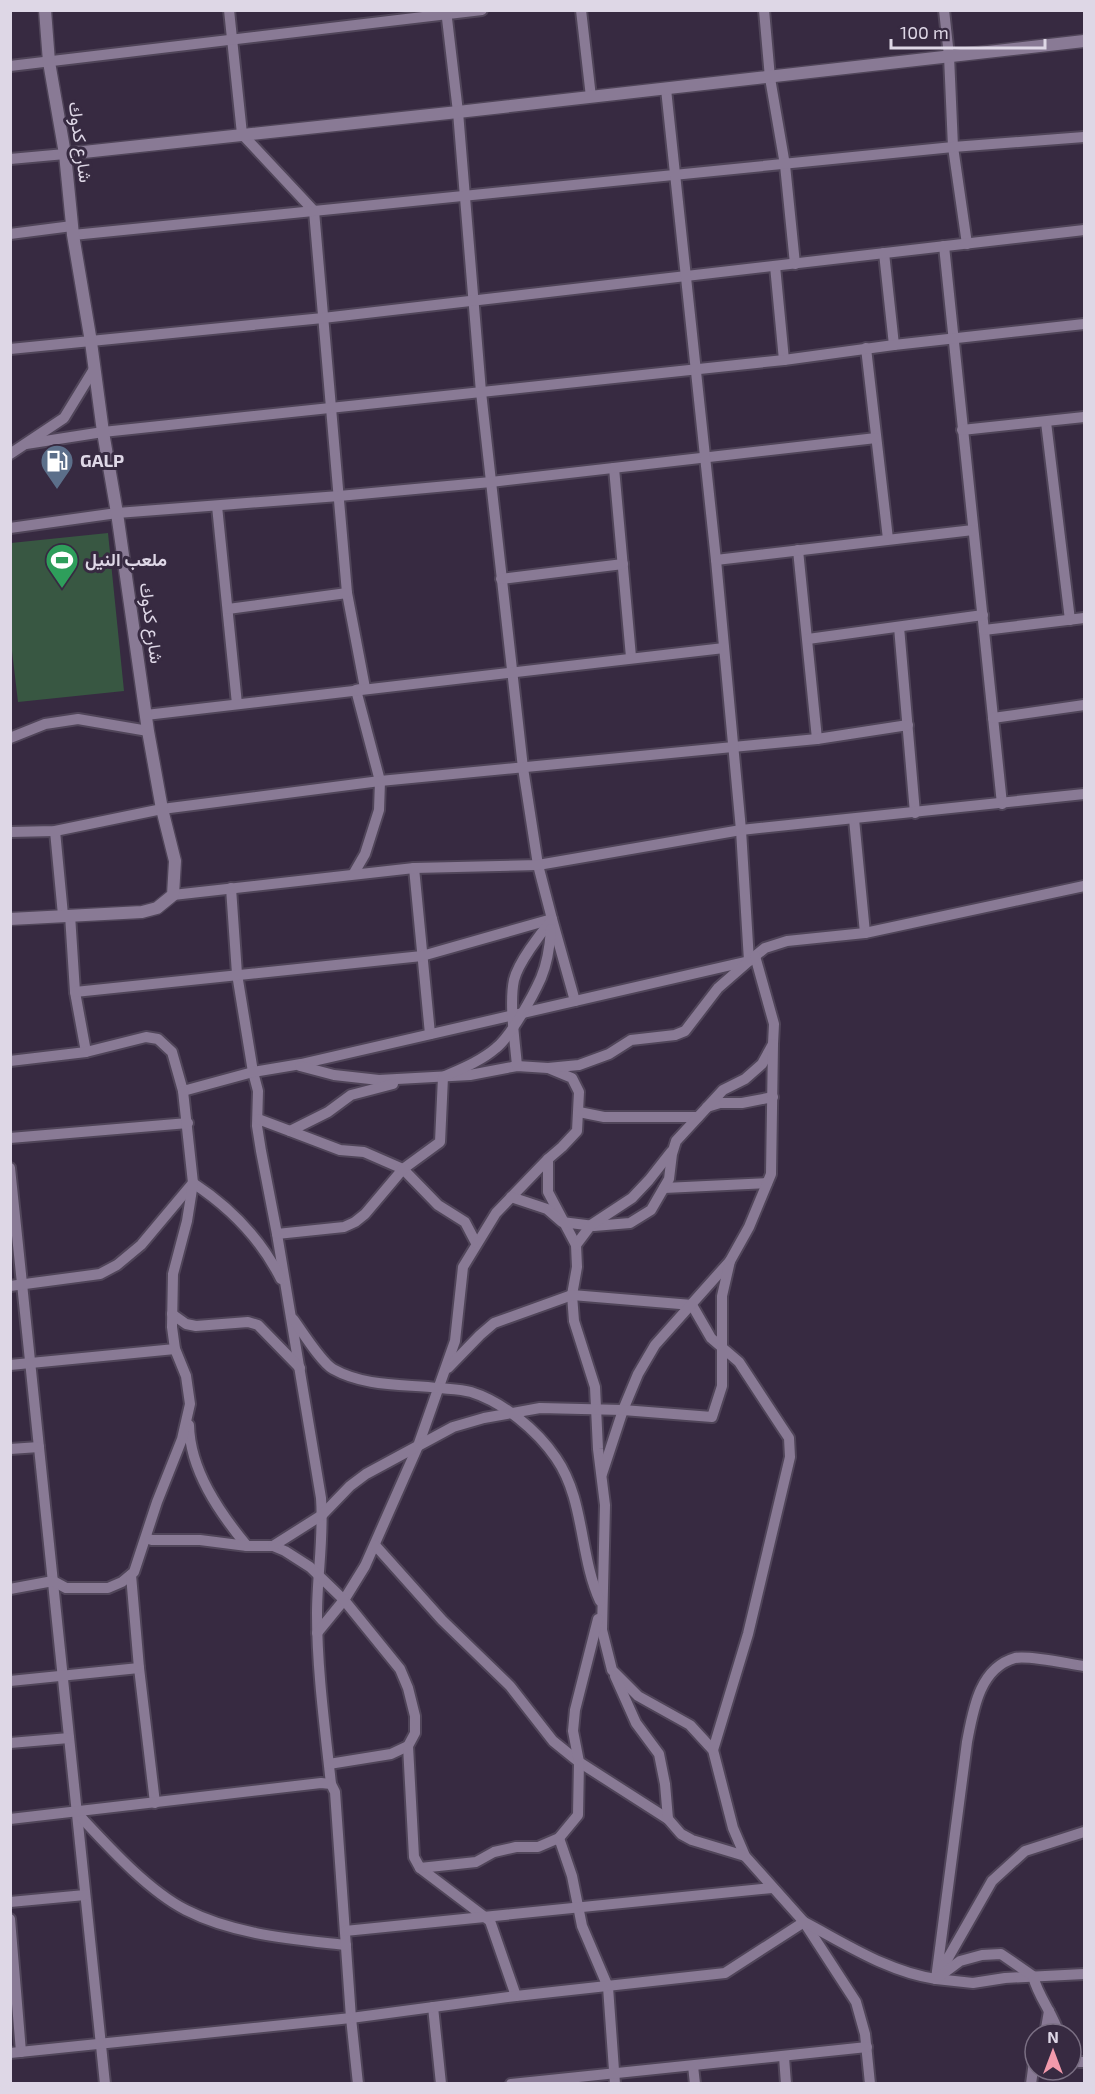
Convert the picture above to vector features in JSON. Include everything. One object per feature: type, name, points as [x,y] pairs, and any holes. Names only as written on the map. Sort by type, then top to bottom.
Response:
[{"type":"street","name":"شارع كدوك","points":[[45,10],[49,62],[65,154],[73,231],[148,731],[162,809],[175,861],[173,895]]},
{"type":"street","points":[[229,10],[242,134],[314,212],[347,592],[365,688],[356,690]]},
{"type":"street","points":[[10,66],[447,12],[482,10]]},
{"type":"street","points":[[581,10],[591,97]]},
{"type":"street","points":[[764,10],[771,78],[785,165],[795,264]]},
{"type":"street","points":[[944,10],[949,56],[953,147],[967,244]]},
{"type":"street","points":[[447,12],[458,112],[481,392],[523,768],[538,865],[575,1001]]},
{"type":"street","points":[[10,159],[771,78],[1084,41]]},
{"type":"street","points":[[601,1477],[623,1410],[638,1374],[655,1345],[730,1261],[771,1174],[774,1024],[752,958],[706,458],[666,89]]},
{"type":"street","points":[[10,234],[314,212],[953,147],[1084,137]]},
{"type":"street","points":[[10,349],[324,318],[1084,230]]},
{"type":"street","points":[[944,246],[1002,804]]},
{"type":"street","points":[[884,253],[894,345]]},
{"type":"street","points":[[775,266],[784,360]]},
{"type":"street","points":[[26,444],[103,432],[784,360],[866,348],[1084,324]]},
{"type":"street","points":[[866,348],[888,538]]},
{"type":"street","points":[[10,454],[64,418],[94,369]]},
{"type":"street","points":[[962,430],[1084,417]]},
{"type":"street","points":[[1046,422],[1070,620]]},
{"type":"street","points":[[10,528],[117,513],[491,482],[876,438]]},
{"type":"street","points":[[614,468],[632,657]]},
{"type":"street","points":[[217,506],[237,704]]},
{"type":"street","points":[[716,560],[888,538],[973,530]]},
{"type":"street","points":[[798,550],[817,739]]},
{"type":"street","points":[[501,579],[623,564]]},
{"type":"street","points":[[228,609],[347,592]]},
{"type":"street","points":[[808,639],[983,615]]},
{"type":"street","points":[[984,630],[1084,618]]},
{"type":"street","points":[[898,627],[915,813]]},
{"type":"street","points":[[146,715],[724,648]]},
{"type":"street","points":[[354,873],[365,854],[380,810],[380,781],[356,690]]},
{"type":"street","points":[[993,718],[1084,705]]},
{"type":"street","points":[[10,738],[45,724],[78,719],[148,731]]},
{"type":"street","points":[[10,832],[55,831],[162,809],[380,781],[817,739],[908,725]]},
{"type":"street","points":[[10,919],[142,912],[157,908],[173,895],[414,868],[538,865],[741,830],[1084,794]]},
{"type":"street","points":[[854,819],[865,933]]},
{"type":"street","points":[[55,831],[75,992],[86,1052]]},
{"type":"street","points":[[414,868],[430,1034]]},
{"type":"street","points":[[296,1065],[334,1075],[379,1080],[471,1075],[517,1066],[548,1068],[579,1065],[609,1054],[631,1040],[675,1035],[685,1031],[718,988],[765,948],[787,941],[865,933],[1084,886]]},
{"type":"street","points":[[231,888],[237,974],[258,1091],[261,1151],[319,1481],[322,1515],[317,1633],[331,1784],[335,1792],[358,2084]]},
{"type":"street","points":[[75,992],[422,956],[552,919]]},
{"type":"street","points":[[517,1066],[514,980],[531,948],[552,919]]},
{"type":"street","points":[[443,1077],[497,1048],[542,977],[552,919]]},
{"type":"street","points":[[183,1091],[253,1072],[516,1018],[575,1001],[752,958]]},
{"type":"street","points":[[10,1061],[86,1052],[146,1037],[158,1039],[172,1052],[183,1091],[193,1184],[187,1221],[173,1274],[172,1314],[175,1349],[186,1376],[190,1404],[188,1426],[191,1451],[205,1484],[221,1512],[247,1546]]},
{"type":"street","points":[[511,1197],[547,1209],[562,1222],[591,1225],[630,1223],[651,1210],[664,1188],[669,1179],[676,1141],[723,1090],[745,1079],[762,1064],[773,1044]]},
{"type":"street","points":[[317,1633],[344,1600],[365,1566],[417,1446],[455,1341],[463,1267],[496,1213],[577,1131],[579,1092],[573,1078],[548,1068]]},
{"type":"street","points":[[277,1234],[344,1227],[365,1214],[403,1169],[440,1142],[443,1077]]},
{"type":"street","points":[[290,1131],[328,1112],[351,1095],[417,1078]]},
{"type":"street","points":[[707,1107],[720,1103],[742,1103],[773,1097]]},
{"type":"street","points":[[579,1112],[604,1117],[698,1117]]},
{"type":"street","points":[[258,1119],[340,1150],[363,1152],[403,1169],[438,1205],[465,1222],[476,1243]]},
{"type":"street","points":[[10,1138],[188,1123]]},
{"type":"street","points":[[576,1245],[591,1225],[632,1198],[674,1148]]},
{"type":"street","points":[[548,1159],[548,1192],[576,1245],[577,1267],[572,1295],[574,1321],[595,1387],[604,1505],[602,1630],[612,1670],[636,1723],[659,1754],[665,1784],[668,1819]]},
{"type":"street","points":[[10,1168],[13,1220],[31,1363],[105,2084]]},
{"type":"street","points":[[664,1188],[768,1183]]},
{"type":"street","points":[[10,1286],[100,1274],[117,1265],[141,1245],[193,1184]]},
{"type":"street","points":[[193,1184],[220,1202],[244,1224],[264,1249],[287,1291]]},
{"type":"street","points":[[273,1546],[322,1515],[350,1486],[376,1468],[453,1428],[508,1413],[540,1408],[623,1410],[711,1417],[722,1386],[723,1296],[730,1261]]},
{"type":"street","points":[[446,1370],[494,1323],[572,1295],[692,1305]]},
{"type":"street","points":[[692,1305],[711,1338],[739,1362],[789,1438],[790,1457],[748,1634],[713,1750]]},
{"type":"street","points":[[172,1314],[186,1324],[196,1326],[248,1322],[258,1325],[300,1369]]},
{"type":"street","points":[[291,1317],[331,1368],[365,1382],[470,1392],[498,1405],[542,1439],[558,1460],[570,1484],[584,1538],[588,1567],[601,1604],[575,1710],[573,1731],[579,1762],[578,1815],[559,1838],[538,1847],[516,1847],[494,1852],[476,1862],[420,1868]]},
{"type":"street","points":[[10,1365],[175,1349]]},
{"type":"street","points":[[10,1589],[53,1581],[66,1588],[108,1588],[122,1582],[134,1572],[160,1493],[182,1439],[190,1404]]},
{"type":"street","points":[[10,1449],[39,1447]]},
{"type":"street","points":[[146,1538],[273,1546],[285,1551],[310,1567],[344,1600],[400,1669],[408,1688],[415,1716],[415,1733],[408,1746],[414,1857],[420,1868],[490,1921],[516,1996]]},
{"type":"street","points":[[375,1545],[442,1620],[510,1686],[553,1740],[579,1762],[668,1819],[681,1834],[745,1856]]},
{"type":"street","points":[[131,1575],[155,1803]]},
{"type":"street","points":[[936,1979],[967,1742],[975,1704],[987,1679],[1000,1665],[1017,1657],[1084,1666]]},
{"type":"street","points":[[10,1681],[140,1668]]},
{"type":"street","points":[[612,1670],[638,1696],[690,1725],[713,1750],[733,1828],[745,1856],[804,1922],[856,2002],[865,2034],[870,2084]]},
{"type":"street","points":[[10,1743],[69,1738]]},
{"type":"street","points":[[329,1764],[391,1754],[408,1746]]},
{"type":"street","points":[[10,1819],[321,1783],[331,1784]]},
{"type":"street","points":[[77,1812],[118,1856],[158,1891],[186,1910],[226,1925],[276,1937],[346,1945]]},
{"type":"street","points":[[936,1979],[992,1881],[1025,1851],[1084,1832]]},
{"type":"street","points":[[559,1838],[572,1876],[582,1926],[608,1987],[615,2078]]},
{"type":"street","points":[[345,1931],[772,1888]]},
{"type":"street","points":[[10,1902],[86,1895]]},
{"type":"street","points":[[10,1919],[16,2052],[351,2018],[516,1996],[725,1973],[804,1922]]},
{"type":"street","points":[[804,1922],[900,1972],[936,1979],[973,1983],[1005,1978],[1084,1974]]},
{"type":"street","points":[[936,1979],[960,1961],[982,1955],[1001,1954],[1033,1976],[1036,1989],[1056,2022]]},
{"type":"street","points":[[433,2007],[441,2084]]},
{"type":"street","points":[[1047,2022],[1049,2010]]},
{"type":"street","points":[[510,2084],[615,2078],[693,2066],[867,2047]]},
{"type":"street","points":[[784,2056],[786,2084]]},
{"type":"street","points":[[693,2066],[695,2084]]},
{"type":"green space","name":"ملعب النيل","points":[[108,533],[124,691],[18,702],[10,634],[11,543]]},
{"type":"place","name":"GALP","points":[[57,490]]},
{"type":"place","name":"ملعب النيل","points":[[62,589]]}]
